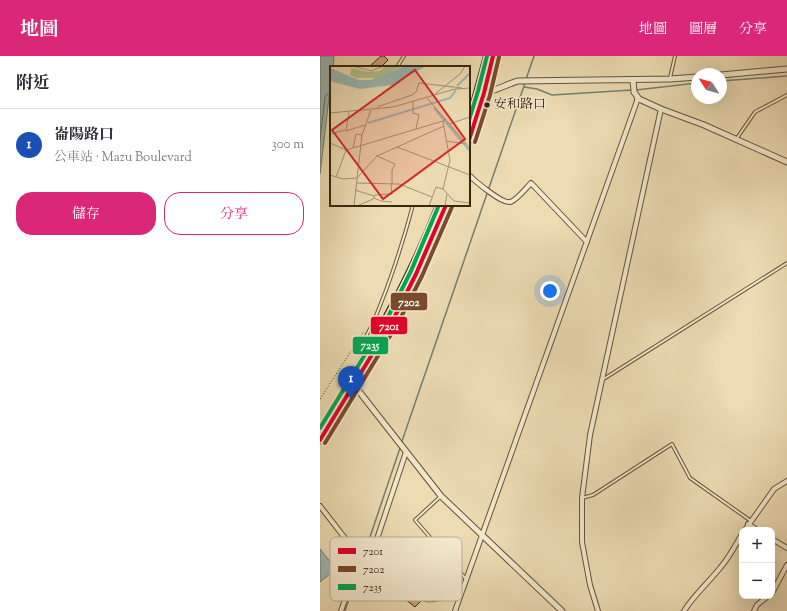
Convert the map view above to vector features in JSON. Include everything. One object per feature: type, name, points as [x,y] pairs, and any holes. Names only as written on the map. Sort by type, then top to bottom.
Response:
[{"type":"main road","points":[[470,136],[481,92],[487,56]]},
{"type":"main road","points":[[470,120],[493,56]]},
{"type":"main road","points":[[320,430],[363,359],[408,277],[439,206]]},
{"type":"main road","points":[[320,440],[393,320],[416,274],[446,206]]},
{"type":"street","points":[[727,74],[787,69]]},
{"type":"street","points":[[481,92],[518,81],[633,80],[691,77]]},
{"type":"street","points":[[633,80],[634,92],[639,99],[704,125],[787,162]]},
{"type":"street","points":[[462,592],[483,537],[637,101],[637,96]]},
{"type":"street","points":[[598,611],[590,585],[582,542],[582,498],[590,435],[661,109]]},
{"type":"street","points":[[470,176],[481,186],[505,201],[510,202],[514,200],[531,183],[587,242]]},
{"type":"street","points":[[363,359],[354,386],[406,452],[441,496],[562,611]]},
{"type":"street","points":[[378,537],[406,452]]},
{"type":"street","points":[[747,527],[774,489],[787,480]]},
{"type":"street","points":[[320,506],[344,537]]},
{"type":"street","points":[[749,523],[754,527]]},
{"type":"street","points":[[684,611],[694,597],[721,568],[739,539]]},
{"type":"street","points":[[775,541],[787,548]]},
{"type":"street","points":[[775,587],[787,565]]},
{"type":"street","points":[[754,611],[757,605],[764,599]]},
{"type":"street","points":[[341,611],[345,601]]},
{"type":"street","points":[[455,611],[459,601]]},
{"type":"lane","points":[[398,66],[404,56]]},
{"type":"lane","points":[[670,79],[675,56]]},
{"type":"lane","points":[[736,139],[755,112],[787,95]]},
{"type":"lane","points":[[363,359],[361,349],[378,310],[401,249],[413,206]]},
{"type":"lane","points":[[602,381],[787,263]]},
{"type":"lane","points":[[582,498],[593,495],[672,444],[690,478],[749,523]]},
{"type":"lane","points":[[430,537],[415,520],[441,496]]},
{"type":"lane","points":[[462,573],[467,579]]},
{"type":"path","points":[[320,399],[367,327]]},
{"type":"water","points":[[320,56],[334,56],[333,66],[330,66],[330,89],[320,174]]},
{"type":"water","points":[[320,549],[330,562],[330,574],[320,582]]},
{"type":"building","points":[[381,56],[384,56],[388,60],[382,66],[370,66]]},
{"type":"building","points":[[408,601],[421,601],[415,607]]},
{"type":"waterway","points":[[526,79],[534,56]]},
{"type":"waterway","points":[[727,81],[787,76]]},
{"type":"waterway","points":[[401,444],[525,83]]},
{"type":"waterway","points":[[636,90],[691,84]]},
{"type":"waterway","points":[[524,87],[537,89],[552,95],[632,90]]},
{"type":"waterway","points":[[370,537],[400,448]]},
{"type":"waterway","points":[[345,611],[348,601]]},
{"type":"transit line","name":"7235","points":[[470,117],[487,56]]},
{"type":"transit line","name":"7201","points":[[470,137],[484,93],[493,56]]},
{"type":"transit line","name":"7202","points":[[475,142],[490,95],[499,57]]},
{"type":"transit line","name":"7235","points":[[320,428],[388,317],[411,271],[439,206]]},
{"type":"transit line","name":"7201","points":[[320,440],[393,320],[416,274],[446,206]]},
{"type":"transit line","name":"7202","points":[[325,443],[398,323],[422,276],[452,207]]},
{"type":"place","name":"安和路口","points":[[487,105]]},
{"type":"place","name":"崙陽路口","points":[[351,399]]}]
